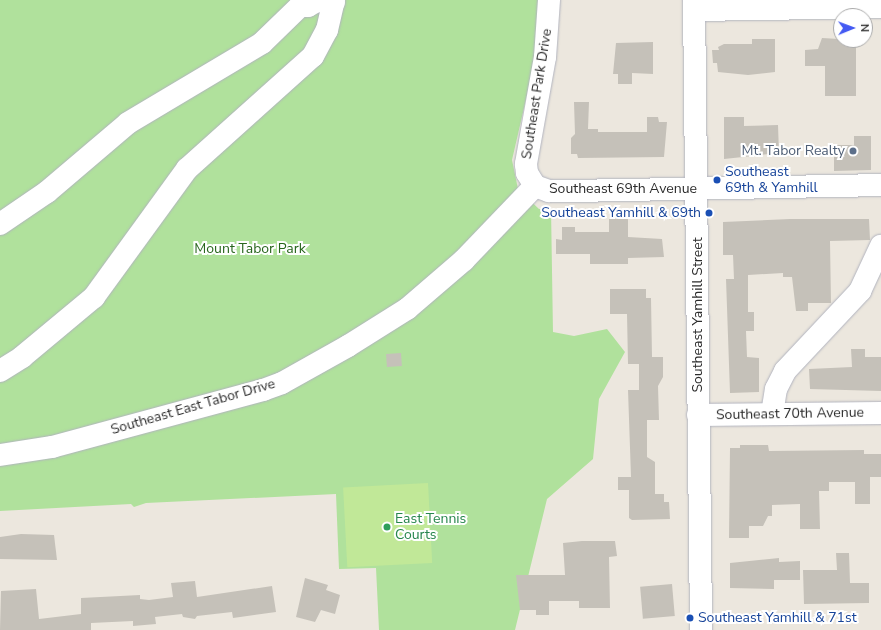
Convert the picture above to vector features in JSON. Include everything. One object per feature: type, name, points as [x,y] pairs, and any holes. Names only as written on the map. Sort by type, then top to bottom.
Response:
[{"type":"street","name":"Southeast Park Drive","points":[[534,186],[527,174],[526,164],[545,57],[548,0]]},
{"type":"street","points":[[0,224],[47,192],[128,123],[262,43],[300,6],[308,6],[317,1],[334,1],[328,30],[313,56],[187,169],[94,298],[22,357],[0,371]]},
{"type":"street","points":[[694,5],[881,8]]},
{"type":"street","name":"Southeast Yamhill Street","points":[[694,5],[701,630]]},
{"type":"street","name":"Southeast 69th Avenue","points":[[534,186],[549,191],[572,191],[881,185]]},
{"type":"street","name":"Southeast East Tabor Drive","points":[[0,455],[52,447],[263,390],[282,383],[348,346],[407,309],[464,260],[534,186]]},
{"type":"street","points":[[772,414],[776,389],[785,371],[860,291],[881,246]]},
{"type":"street","name":"Southeast 70th Avenue","points":[[698,415],[881,413]]},
{"type":"green space","name":"Mount Tabor Park","points":[[0,0],[541,0],[536,56],[512,160],[518,189],[539,209],[551,208],[553,332],[574,336],[607,329],[625,352],[599,399],[593,459],[547,499],[515,630],[379,630],[376,568],[339,569],[336,494],[146,503],[134,507],[131,504],[0,511]]},
{"type":"green space","name":"East Tennis Courts","points":[[428,483],[432,563],[347,567],[343,487]]},
{"type":"building","points":[[822,38],[833,39],[833,48],[856,48],[856,96],[825,96],[825,66],[805,66],[805,50],[818,49]]},
{"type":"building","points":[[752,39],[775,39],[775,72],[748,75],[718,72],[717,63],[713,63],[712,50],[719,50],[718,47],[724,44],[752,44]]},
{"type":"building","points":[[653,42],[653,74],[632,73],[632,84],[618,84],[618,74],[613,74],[616,43]]},
{"type":"building","points":[[574,102],[589,102],[588,129],[598,129],[598,132],[647,132],[647,117],[658,117],[659,122],[667,122],[664,157],[578,158],[577,154],[571,154],[571,138],[575,134]]},
{"type":"building","points":[[724,117],[744,117],[744,126],[778,125],[779,153],[724,159]]},
{"type":"building","name":"Mt. Tabor Realty","points":[[854,136],[871,136],[871,170],[834,171],[834,145],[854,145]]},
{"type":"building","points":[[609,219],[628,219],[628,237],[662,239],[664,257],[628,258],[628,264],[590,264],[590,254],[556,254],[556,239],[562,240],[562,227],[575,227],[575,232],[609,232]]},
{"type":"building","points":[[790,219],[869,219],[870,240],[830,241],[831,303],[808,303],[808,311],[796,311],[792,277],[783,277],[783,273],[748,275],[748,312],[754,312],[754,331],[746,331],[747,357],[759,358],[759,392],[730,393],[726,279],[734,279],[733,255],[723,255],[723,222]]},
{"type":"building","points":[[610,289],[646,289],[646,298],[651,298],[652,357],[663,357],[663,377],[658,386],[659,420],[647,420],[647,457],[655,462],[655,494],[664,494],[664,502],[669,502],[670,519],[632,520],[629,518],[629,490],[618,490],[618,477],[631,477],[628,390],[639,390],[639,364],[628,364],[627,314],[610,314]]},
{"type":"building","points":[[851,349],[865,349],[865,357],[881,357],[881,391],[810,389],[809,369],[852,367]]},
{"type":"building","points":[[401,353],[402,366],[387,367],[386,354]]},
{"type":"building","points":[[740,445],[768,445],[769,451],[864,450],[864,454],[881,454],[881,477],[870,477],[870,504],[855,504],[855,482],[829,482],[829,491],[819,491],[820,529],[800,529],[800,504],[772,505],[772,516],[768,516],[763,526],[749,526],[749,538],[729,538],[730,448],[740,448]]},
{"type":"building","points":[[21,534],[54,535],[57,560],[0,559],[0,537]]},
{"type":"building","points":[[582,541],[615,541],[617,556],[609,557],[610,608],[579,608],[579,601],[549,601],[549,615],[536,615],[536,610],[520,610],[516,575],[565,575],[563,543]]},
{"type":"building","points":[[836,553],[849,553],[850,583],[869,583],[869,603],[804,604],[803,570],[837,570]]},
{"type":"building","points":[[779,558],[779,562],[800,561],[800,580],[774,580],[774,589],[730,588],[730,563]]},
{"type":"building","points":[[305,578],[328,585],[326,590],[340,595],[335,614],[321,610],[315,622],[296,617]]},
{"type":"building","points":[[195,581],[197,597],[272,586],[276,612],[233,618],[232,612],[197,616],[195,619],[183,617],[182,614],[155,617],[156,624],[133,626],[133,621],[91,623],[91,630],[0,630],[1,591],[36,589],[39,619],[81,614],[81,598],[140,595],[140,599],[149,600],[173,597],[171,583]]},
{"type":"building","points":[[672,584],[675,616],[643,619],[640,587]]},
{"type":"place","name":"Mt. Tabor Realty","points":[[853,151]]},
{"type":"place","name":"Southeast 69th & Yamhill","points":[[717,180]]},
{"type":"place","name":"Southeast Yamhill & 69th","points":[[709,213]]},
{"type":"place","name":"East Tennis Courts","points":[[387,527]]},
{"type":"place","name":"Southeast Yamhill & 71st","points":[[690,618]]}]
